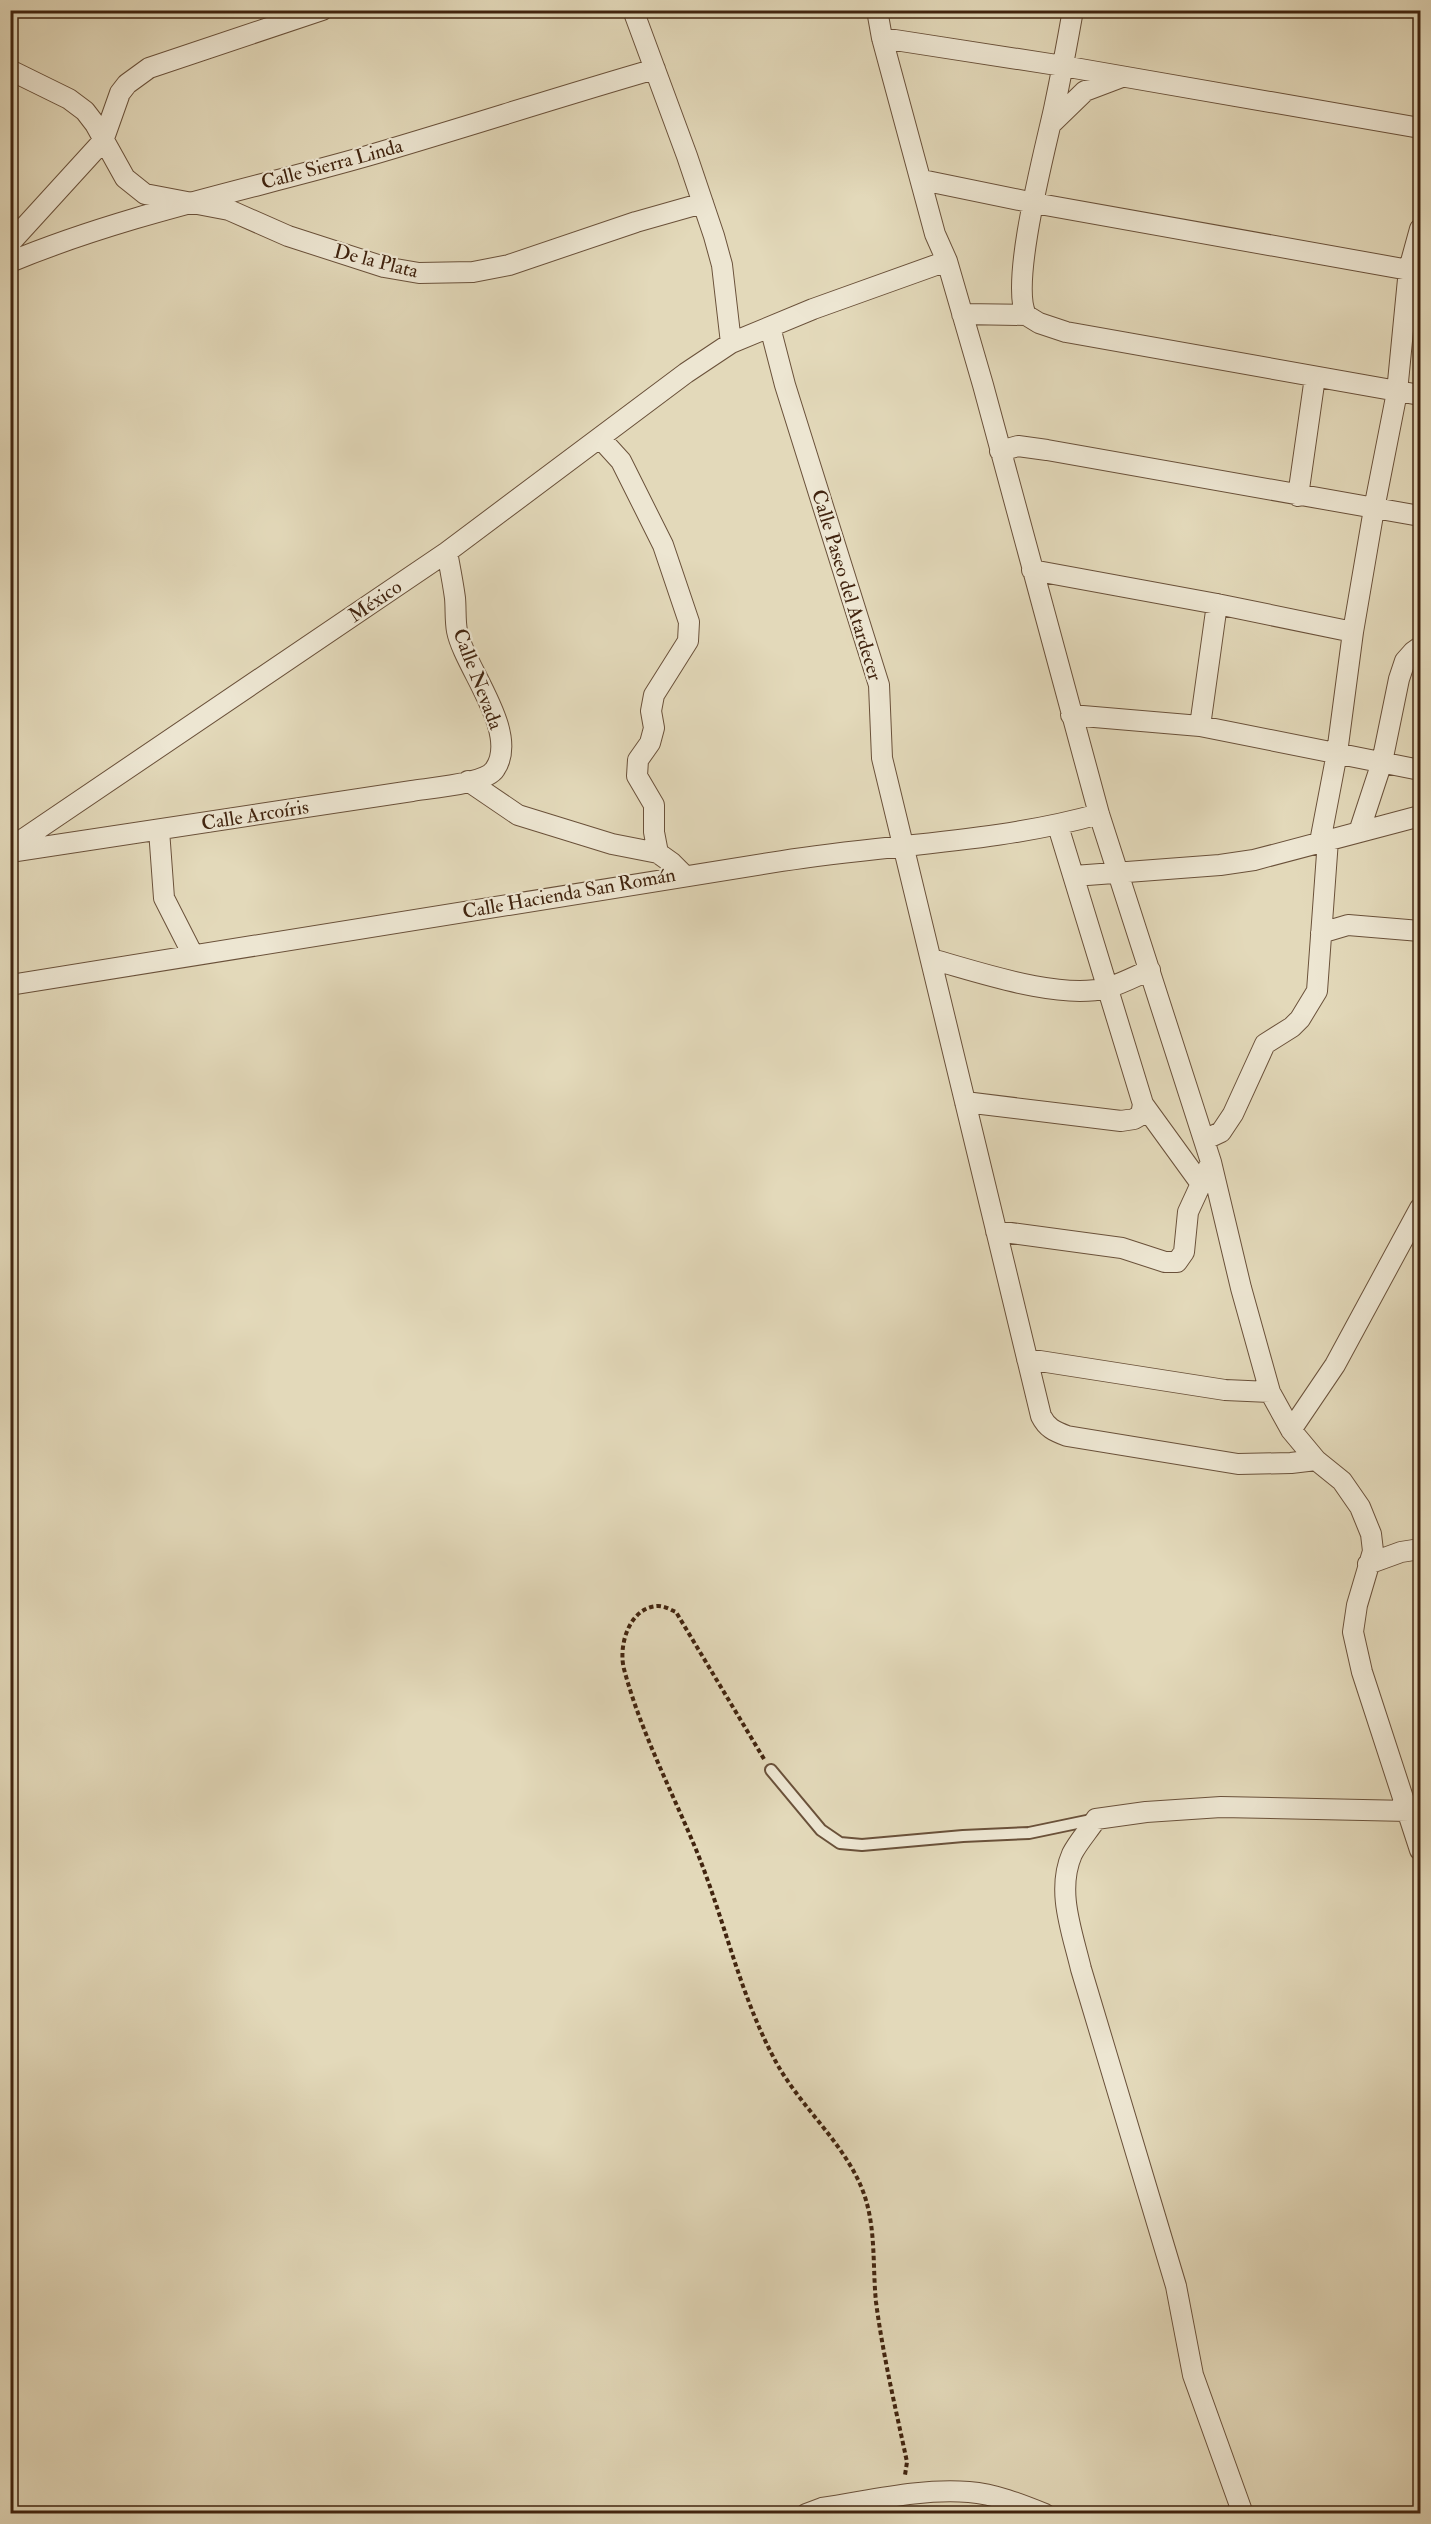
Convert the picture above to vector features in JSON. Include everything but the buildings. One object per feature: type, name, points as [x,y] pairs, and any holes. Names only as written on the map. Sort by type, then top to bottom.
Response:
[{"type":"street","points":[[10,243],[103,141],[120,93],[126,84],[149,68],[322,10]]},
{"type":"street","points":[[633,10],[703,203],[722,266],[731,343]]},
{"type":"street","points":[[877,10],[882,38],[936,234],[947,261],[962,314],[1099,814],[1211,1162],[1241,1288],[1270,1392],[1291,1430],[1316,1460],[1342,1481],[1360,1507],[1371,1534],[1373,1551],[1357,1605],[1353,1632],[1362,1672],[1415,1813],[1420,1850]]},
{"type":"street","points":[[1073,10],[1022,273],[1022,306],[1026,315],[1039,324],[1066,332],[1420,395]]},
{"type":"street","points":[[882,38],[1063,66],[1420,128]]},
{"type":"street","name":"Calle Sierra Linda","points":[[10,262],[61,242],[191,201],[367,156],[655,69]]},
{"type":"street","points":[[10,70],[69,99],[85,111],[95,124],[125,178],[135,187],[157,198],[191,201]]},
{"type":"street","points":[[1051,125],[1085,91],[1122,77]]},
{"type":"street","points":[[922,180],[1034,203],[1415,271]]},
{"type":"street","name":"De la Plata","points":[[191,201],[229,210],[322,248],[384,267],[419,273],[473,272],[509,265],[636,222],[703,203]]},
{"type":"street","points":[[1204,1140],[1221,1132],[1227,1123],[1265,1044],[1292,1027],[1300,1019],[1317,991],[1324,841],[1353,632],[1397,392],[1420,229]]},
{"type":"street","name":"México","points":[[10,850],[447,552],[601,439],[686,373],[731,343],[896,278],[947,261]]},
{"type":"street","points":[[962,314],[1026,315]]},
{"type":"street","name":"Calle Paseo del Atardecer","points":[[770,327],[784,385],[879,685],[882,758],[901,845],[1045,1424],[1053,1431],[1067,1436],[1238,1464],[1316,1460]]},
{"type":"street","points":[[1298,496],[1315,377]]},
{"type":"street","name":"Calle Hacienda San Román","points":[[601,439],[621,461],[663,544],[689,621],[688,641],[654,695],[651,711],[654,728],[650,743],[638,760],[637,776],[654,805],[654,832],[658,853],[672,862],[685,876]]},
{"type":"street","points":[[1000,451],[1018,446],[1047,450],[1420,516]]},
{"type":"street","name":"Calle Nevada","points":[[447,552],[457,631],[496,717],[501,740],[496,769]]},
{"type":"street","points":[[1032,570],[1353,632]]},
{"type":"street","points":[[1200,726],[1217,604]]},
{"type":"street","points":[[1359,832],[1382,762],[1399,679],[1405,662],[1413,652],[1420,648]]},
{"type":"street","points":[[1071,715],[1200,726],[1420,770]]},
{"type":"street","name":"Calle Arcoíris","points":[[10,850],[159,830],[468,781],[490,774],[496,769]]},
{"type":"street","points":[[468,781],[518,815],[612,844],[658,853]]},
{"type":"street","points":[[685,876],[848,850],[976,838],[1058,826],[1099,814]]},
{"type":"street","points":[[1074,876],[1242,862],[1420,816]]},
{"type":"street","points":[[1058,826],[1143,1104],[1201,1184]]},
{"type":"street","points":[[159,830],[164,898],[193,955]]},
{"type":"street","name":"Calle Hacienda San Román","points":[[10,985],[685,876]]},
{"type":"street","points":[[1321,933],[1348,925],[1420,931]]},
{"type":"street","points":[[931,959],[1046,987],[1084,990],[1107,988],[1150,970]]},
{"type":"street","points":[[965,1102],[1121,1120],[1134,1119],[1141,1115],[1143,1104]]},
{"type":"street","points":[[996,1231],[1122,1248],[1165,1262],[1177,1262],[1184,1252],[1188,1212],[1211,1162]]},
{"type":"street","points":[[1291,1430],[1335,1365],[1420,1208]]},
{"type":"street","points":[[1027,1359],[1226,1390],[1270,1392]]},
{"type":"street","points":[[1368,1564],[1401,1552],[1420,1549]]},
{"type":"street","points":[[1243,2514],[1192,2375],[1172,2268],[1107,2060],[1068,1917],[1064,1883],[1073,1853],[1096,1819],[1146,1812],[1221,1808],[1415,1813]]},
{"type":"street","points":[[806,2514],[822,2508],[933,2492],[970,2492],[1014,2502],[1044,2514]]},
{"type":"lane","points":[[771,1770],[821,1830],[840,1843],[862,1845],[1029,1833],[1096,1819]]},
{"type":"path","points":[[771,1770],[676,1612],[657,1606],[645,1610],[625,1633],[621,1647],[626,1674],[640,1718],[701,1862],[753,2015],[777,2064],[836,2144],[860,2183],[868,2205],[872,2226],[876,2302],[907,2462],[904,2482],[907,2496]]}]
